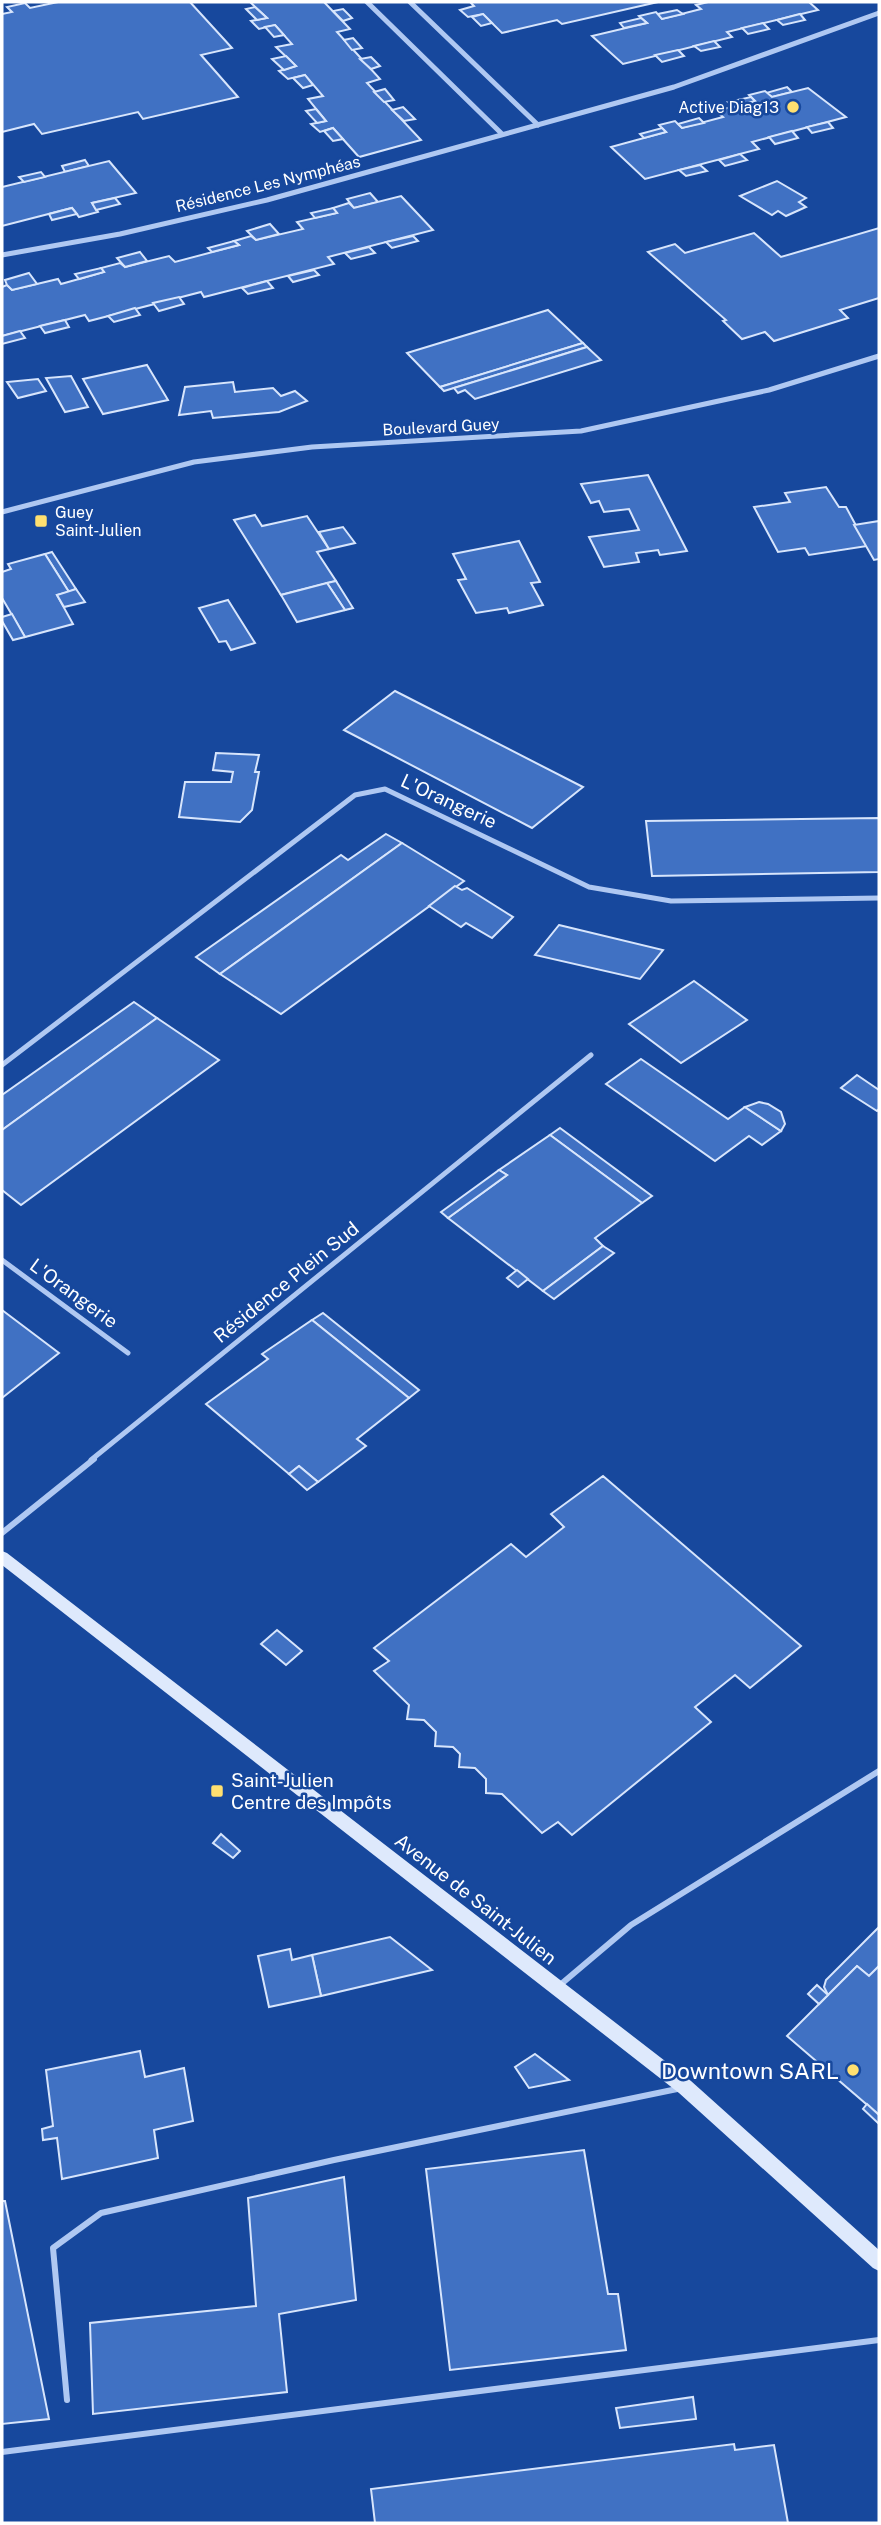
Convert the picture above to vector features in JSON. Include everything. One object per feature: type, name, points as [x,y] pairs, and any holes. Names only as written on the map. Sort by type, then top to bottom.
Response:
[{"type":"main road","name":"Avenue de Saint-Julien","points":[[2,1558],[685,2088],[879,2262]]},
{"type":"street","points":[[367,2],[502,134]]},
{"type":"street","points":[[410,2],[538,125]]},
{"type":"street","name":"Résidence Les Nymphéas","points":[[2,255],[120,234],[267,200],[674,87],[879,13]]},
{"type":"street","name":"Boulevard Guey","points":[[2,512],[194,463],[312,447],[581,431],[769,390],[879,356]]},
{"type":"lane","name":"L'Orangerie","points":[[2,1065],[355,795],[385,789],[589,887],[671,901],[879,898]]},
{"type":"lane","name":"Résidence Plein Sud","points":[[2,1533],[591,1055]]},
{"type":"lane","name":"L'Orangerie","points":[[2,1260],[128,1353]]},
{"type":"lane","points":[[557,1988],[631,1925],[879,1771]]},
{"type":"lane","points":[[67,2400],[53,2248],[101,2213],[334,2160],[685,2088]]},
{"type":"lane","points":[[2,2452],[879,2340]]},
{"type":"building","points":[[58,2],[190,2],[232,48],[201,55],[238,97],[143,119],[138,112],[42,134],[34,124],[2,132],[2,14],[12,12],[7,7],[25,3],[30,8]]},
{"type":"building","points":[[250,2],[324,2],[350,29],[337,32],[380,79],[367,83],[421,140],[359,157],[333,128],[320,132],[311,124],[326,121],[308,99],[323,96],[305,75],[288,79],[279,71],[296,66],[276,47],[292,44],[275,25],[259,29],[251,21],[267,18]]},
{"type":"building","points":[[470,2],[658,2],[562,24],[557,20],[502,33],[483,14],[468,17],[460,10],[474,6]]},
{"type":"building","points":[[708,2],[809,2],[818,10],[727,32],[732,37],[623,64],[592,36],[647,23],[639,16],[656,12],[662,19],[701,9],[696,5]]},
{"type":"building","points":[[255,7],[267,18],[257,20],[246,9]]},
{"type":"building","points":[[343,9],[352,18],[343,21],[333,11]]},
{"type":"building","points":[[677,10],[683,14],[662,19],[658,14]]},
{"type":"building","points":[[483,14],[492,23],[481,26],[472,17]]},
{"type":"building","points":[[800,14],[805,20],[783,25],[777,20]]},
{"type":"building","points":[[641,18],[647,23],[624,28],[620,23]]},
{"type":"building","points":[[763,23],[769,29],[748,34],[742,28]]},
{"type":"building","points":[[275,25],[284,35],[274,37],[265,27]]},
{"type":"building","points":[[353,38],[362,48],[352,50],[344,40]]},
{"type":"building","points":[[714,41],[720,47],[701,51],[694,46]]},
{"type":"building","points":[[678,50],[684,56],[662,62],[655,55]]},
{"type":"building","points":[[286,56],[296,66],[284,70],[272,59]]},
{"type":"building","points":[[371,57],[380,66],[371,69],[360,59]]},
{"type":"building","points":[[305,75],[313,85],[303,88],[293,78]]},
{"type":"building","points":[[787,87],[792,92],[772,97],[766,93]]},
{"type":"building","points":[[808,88],[846,117],[752,142],[759,149],[645,179],[611,147],[666,132],[659,125],[675,121],[682,128],[723,117],[716,111],[755,101],[749,95],[765,91],[772,97]]},
{"type":"building","points":[[385,89],[394,100],[384,102],[374,92]]},
{"type":"building","points":[[751,97],[755,101],[733,107],[728,102]]},
{"type":"building","points":[[403,107],[415,119],[404,121],[392,110]]},
{"type":"building","points":[[316,109],[326,121],[317,123],[306,111]]},
{"type":"building","points":[[699,118],[704,123],[682,128],[678,124]]},
{"type":"building","points":[[828,122],[833,128],[812,133],[807,127]]},
{"type":"building","points":[[333,128],[343,139],[333,141],[324,131]]},
{"type":"building","points":[[662,128],[666,132],[644,138],[640,134]]},
{"type":"building","points":[[792,131],[798,138],[775,144],[769,137]]},
{"type":"building","points":[[740,154],[747,160],[725,166],[719,160]]},
{"type":"building","points":[[85,160],[89,166],[65,172],[62,166]]},
{"type":"building","points":[[109,161],[136,193],[92,203],[98,212],[79,217],[72,208],[2,226],[2,187]]},
{"type":"building","points":[[700,165],[707,171],[686,176],[679,170]]},
{"type":"building","points":[[41,172],[45,177],[24,182],[19,177]]},
{"type":"building","points":[[777,181],[806,198],[799,202],[806,207],[786,216],[778,211],[772,215],[740,196]]},
{"type":"building","points":[[370,193],[378,202],[354,208],[347,199]]},
{"type":"building","points":[[401,196],[433,230],[328,257],[334,264],[204,297],[201,292],[89,321],[85,315],[2,336],[2,287],[7,285],[12,290],[58,279],[61,284],[104,272],[101,268],[120,263],[125,267],[169,256],[175,262],[239,245],[234,241],[251,236],[256,240],[303,229],[297,222],[337,213],[333,208],[349,203],[354,208]]},
{"type":"building","points":[[115,198],[120,204],[96,210],[92,203]]},
{"type":"building","points":[[72,208],[77,214],[52,220],[49,214]]},
{"type":"building","points":[[333,208],[337,213],[315,218],[311,213]]},
{"type":"building","points":[[270,224],[279,234],[256,240],[247,231]]},
{"type":"building","points":[[879,228],[879,298],[840,310],[848,318],[774,341],[765,332],[742,339],[723,321],[726,320],[648,252],[675,244],[685,253],[754,233],[781,257]]},
{"type":"building","points":[[413,236],[418,241],[392,248],[386,242]]},
{"type":"building","points":[[234,241],[239,245],[212,252],[208,248]]},
{"type":"building","points":[[369,247],[375,253],[351,259],[345,253]]},
{"type":"building","points":[[140,252],[147,261],[125,267],[117,258]]},
{"type":"building","points":[[101,268],[104,272],[79,279],[75,274]]},
{"type":"building","points":[[314,270],[319,275],[293,282],[288,276]]},
{"type":"building","points":[[29,273],[37,284],[12,290],[7,285],[5,280]]},
{"type":"building","points":[[267,281],[273,288],[248,294],[242,288]]},
{"type":"building","points":[[179,297],[184,304],[159,311],[153,303]]},
{"type":"building","points":[[135,308],[140,315],[114,322],[108,316]]},
{"type":"building","points":[[548,310],[583,343],[440,387],[407,353]]},
{"type":"building","points":[[65,320],[69,327],[45,333],[40,326]]},
{"type":"building","points":[[20,331],[25,338],[2,344],[2,336]]},
{"type":"building","points":[[583,343],[587,347],[444,391],[440,387]]},
{"type":"building","points":[[587,347],[601,360],[475,399],[465,390],[458,393],[454,388]]},
{"type":"building","points":[[147,365],[168,400],[103,414],[83,379]]},
{"type":"building","points":[[71,376],[88,407],[65,412],[46,378]]},
{"type":"building","points":[[38,379],[46,391],[18,398],[7,382]]},
{"type":"building","points":[[233,382],[235,392],[273,388],[281,396],[295,391],[307,401],[279,412],[213,418],[211,411],[179,415],[185,387]]},
{"type":"building","points":[[648,475],[687,551],[660,555],[658,550],[636,553],[639,562],[604,567],[589,537],[639,530],[629,509],[604,512],[599,501],[591,503],[581,484]]},
{"type":"building","points":[[826,487],[839,507],[846,507],[867,546],[809,555],[805,548],[778,552],[754,507],[790,502],[785,493]]},
{"type":"building","points":[[255,515],[262,526],[307,516],[329,549],[317,552],[336,581],[281,595],[234,520]]},
{"type":"building","points":[[879,521],[879,559],[874,560],[854,525]]},
{"type":"building","points":[[343,527],[355,543],[329,549],[319,532]]},
{"type":"building","points":[[519,541],[540,582],[531,583],[543,605],[509,613],[507,608],[476,613],[458,580],[466,579],[453,554]]},
{"type":"building","points":[[52,552],[76,589],[69,592],[45,554]]},
{"type":"building","points":[[45,554],[69,592],[57,595],[73,624],[25,637],[2,598],[2,572],[11,569],[8,564]]},
{"type":"building","points":[[336,581],[353,608],[345,610],[327,583]]},
{"type":"building","points":[[327,583],[345,610],[297,622],[281,595]]},
{"type":"building","points":[[76,589],[85,602],[64,607],[57,595]]},
{"type":"building","points":[[228,600],[255,643],[231,650],[226,641],[219,642],[199,608]]},
{"type":"building","points":[[12,614],[25,637],[13,640],[2,621],[2,617]]},
{"type":"building","points":[[395,691],[583,787],[532,828],[344,730]]},
{"type":"building","points":[[216,753],[259,755],[255,772],[259,772],[252,810],[240,822],[179,817],[185,782],[231,782],[233,772],[213,770]]},
{"type":"building","points":[[879,818],[879,872],[652,876],[646,821]]},
{"type":"building","points":[[386,834],[402,843],[220,974],[196,957],[341,855],[348,860]]},
{"type":"building","points":[[402,843],[464,881],[281,1014],[220,974]]},
{"type":"building","points":[[455,886],[462,890],[467,888],[513,917],[492,938],[466,923],[461,927],[429,906]]},
{"type":"building","points":[[559,925],[663,950],[640,979],[535,955]]},
{"type":"building","points":[[694,981],[747,1020],[681,1063],[629,1024]]},
{"type":"building","points":[[134,1002],[157,1018],[2,1130],[2,1095]]},
{"type":"building","points":[[157,1018],[219,1060],[21,1205],[2,1190],[2,1130]]},
{"type":"building","points":[[641,1059],[728,1119],[745,1107],[781,1131],[762,1145],[749,1136],[715,1161],[606,1084]]},
{"type":"building","points":[[857,1075],[879,1090],[877,1111],[841,1088]]},
{"type":"building","points":[[759,1102],[781,1112],[785,1124],[781,1131],[745,1107]]},
{"type":"building","points":[[560,1128],[652,1196],[642,1203],[550,1135]]},
{"type":"building","points":[[550,1135],[642,1203],[595,1238],[603,1246],[543,1291],[448,1218],[507,1175],[499,1170]]},
{"type":"building","points":[[499,1170],[507,1175],[448,1218],[441,1212]]},
{"type":"building","points":[[603,1246],[614,1253],[554,1299],[543,1291]]},
{"type":"building","points":[[517,1270],[528,1279],[518,1287],[507,1278]]},
{"type":"building","points":[[2,1310],[59,1353],[2,1398]]},
{"type":"building","points":[[323,1313],[419,1390],[409,1398],[312,1320]]},
{"type":"building","points":[[312,1320],[409,1398],[357,1439],[366,1446],[318,1482],[299,1466],[289,1474],[206,1404],[268,1359],[262,1354]]},
{"type":"building","points":[[299,1466],[318,1482],[307,1490],[289,1474]]},
{"type":"building","points":[[603,1476],[801,1646],[750,1688],[735,1675],[695,1707],[711,1722],[572,1835],[558,1822],[542,1833],[502,1794],[486,1793],[486,1779],[475,1768],[459,1767],[460,1754],[453,1747],[435,1746],[436,1732],[424,1720],[407,1719],[409,1705],[374,1671],[389,1661],[374,1648],[511,1544],[526,1557],[564,1527],[551,1514]]},
{"type":"building","points":[[277,1630],[302,1651],[286,1665],[261,1644]]},
{"type":"building","points":[[221,1834],[240,1851],[233,1858],[213,1843]]},
{"type":"building","points":[[879,1927],[879,1966],[869,1976],[857,1966],[828,1995],[824,1987],[826,1980]]},
{"type":"building","points":[[390,1937],[432,1970],[321,1996],[312,1955]]},
{"type":"building","points":[[290,1949],[292,1960],[312,1955],[321,1996],[269,2007],[258,1956]]},
{"type":"building","name":"Downtown SARL","points":[[857,1966],[869,1976],[879,1966],[879,2115],[787,2036]]},
{"type":"building","points":[[817,1985],[828,1995],[819,2004],[808,1994]]},
{"type":"building","points":[[140,2051],[145,2077],[184,2068],[193,2121],[154,2130],[158,2158],[62,2179],[57,2138],[43,2140],[42,2129],[53,2126],[46,2070]]},
{"type":"building","points":[[535,2054],[569,2080],[529,2088],[515,2067]]},
{"type":"building","points":[[867,2104],[879,2115],[879,2124],[863,2109]]},
{"type":"building","points":[[584,2150],[608,2294],[618,2294],[626,2350],[450,2370],[426,2169]]},
{"type":"building","points":[[344,2177],[356,2300],[279,2314],[287,2392],[93,2414],[90,2323],[256,2306],[248,2198]]},
{"type":"building","points":[[2,2201],[5,2201],[49,2419],[2,2424]]},
{"type":"building","points":[[693,2397],[696,2419],[620,2428],[616,2408]]},
{"type":"building","points":[[734,2444],[735,2450],[774,2445],[788,2523],[375,2523],[371,2489]]},
{"type":"place","name":"Active Diag13","points":[[793,107]]},
{"type":"place","name":"Guey Saint-Julien","points":[[41,521]]},
{"type":"place","name":"Saint-Julien Centre des Impôts","points":[[217,1791]]},
{"type":"place","name":"Downtown SARL","points":[[853,2070]]}]
